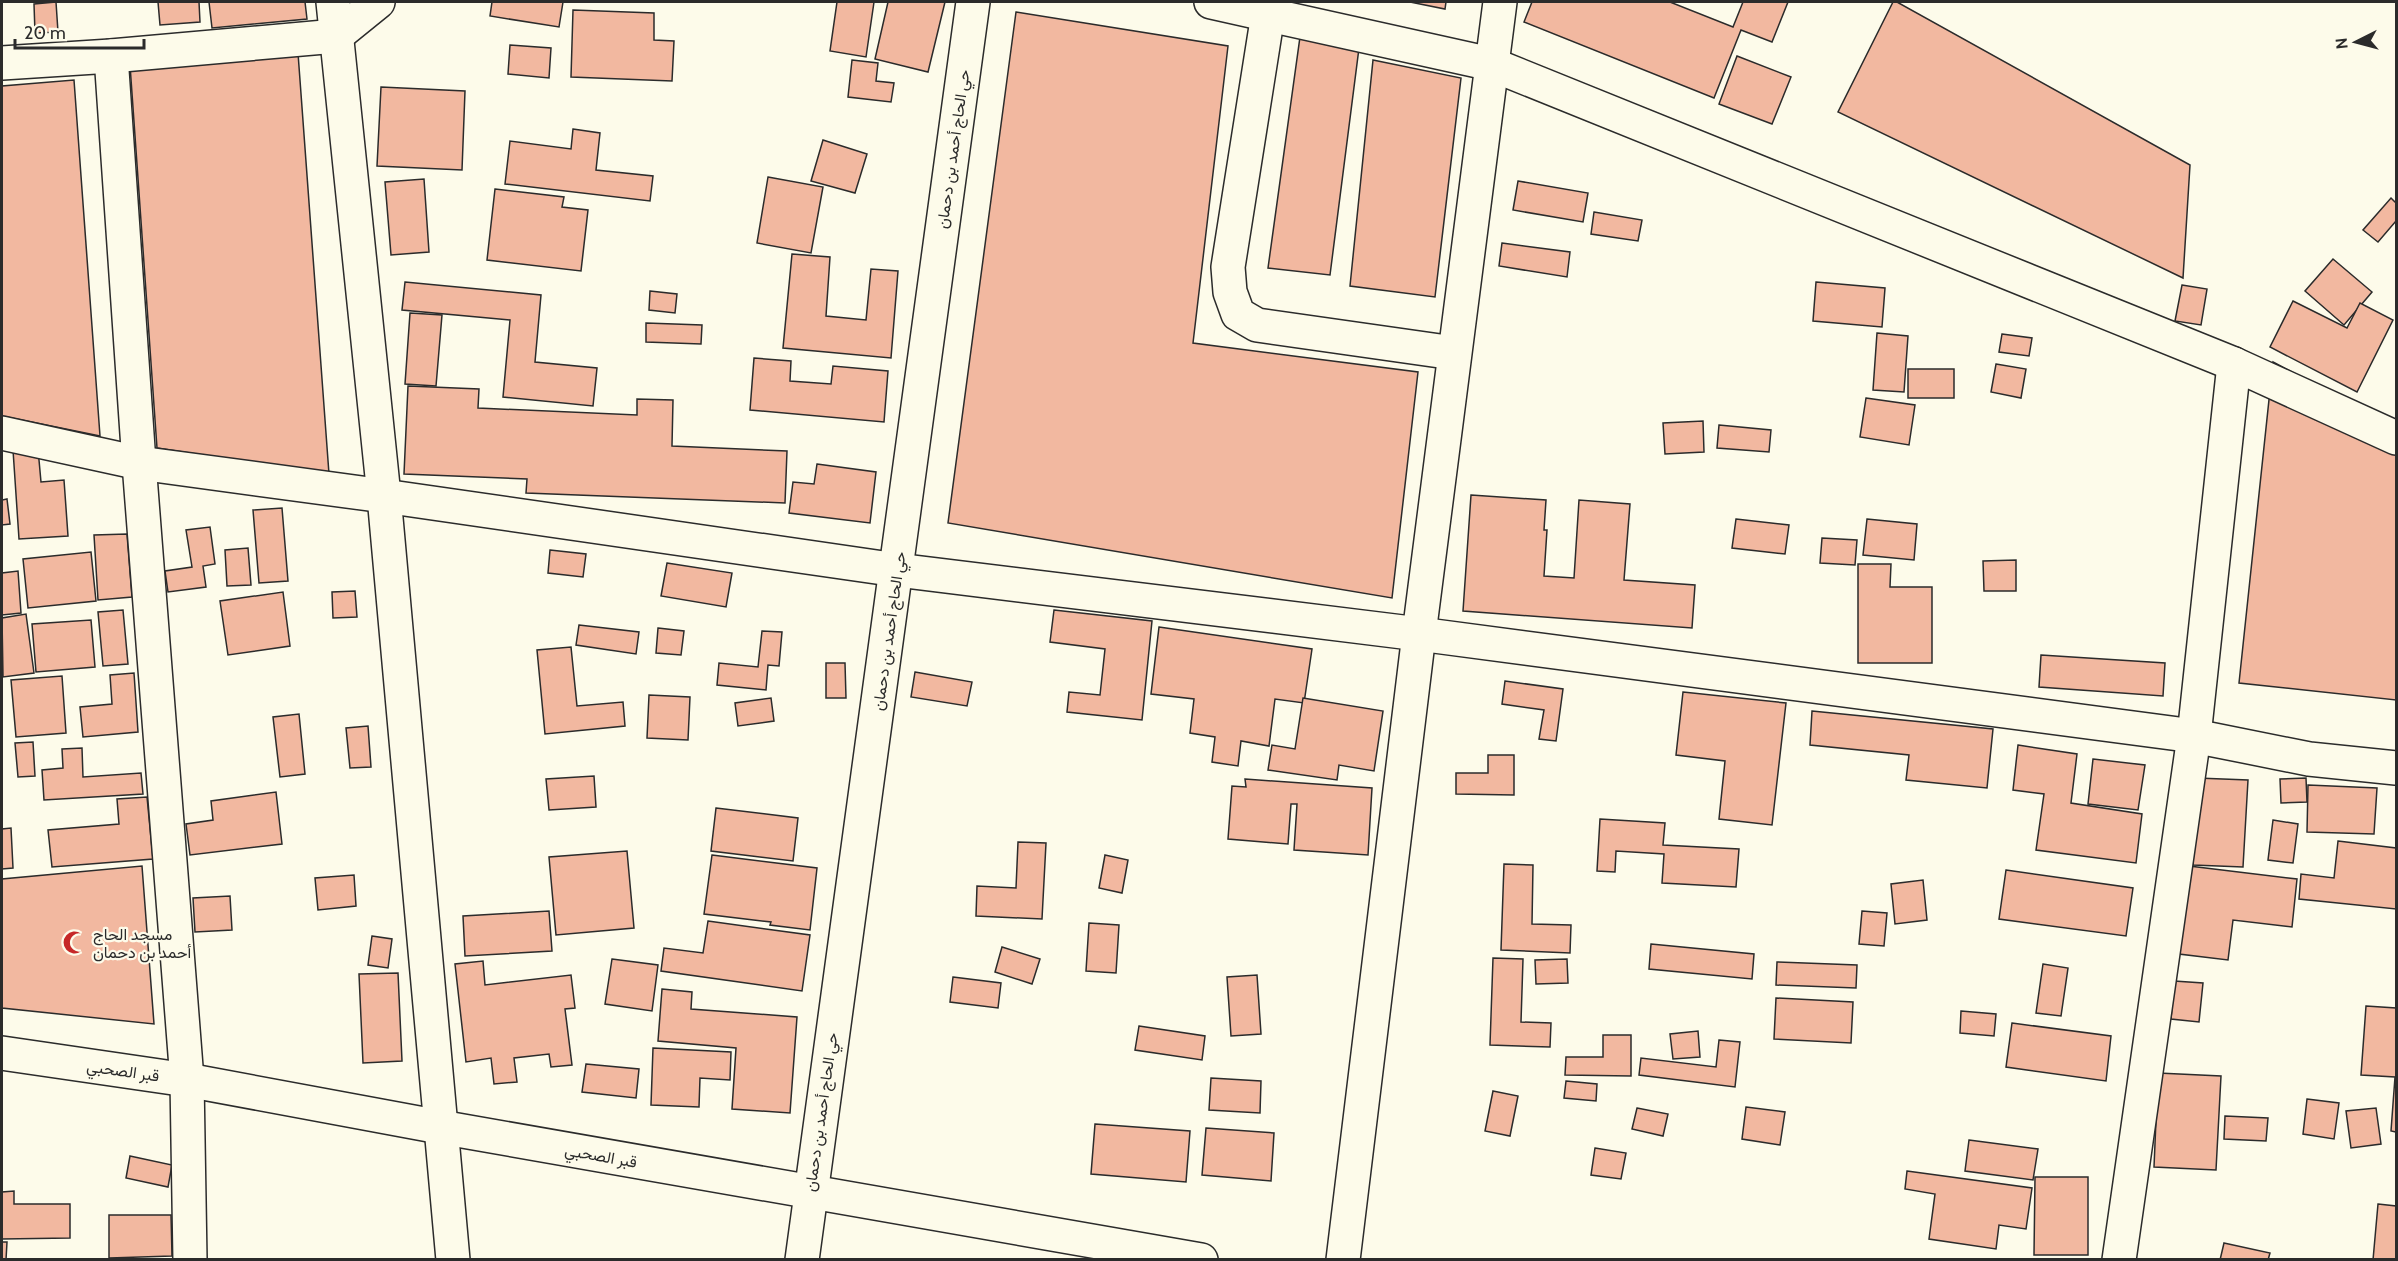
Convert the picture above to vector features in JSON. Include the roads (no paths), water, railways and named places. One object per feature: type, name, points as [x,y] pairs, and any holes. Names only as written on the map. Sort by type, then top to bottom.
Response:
[{"type":"street","points":[[333,2],[384,496],[453,1260]]},
{"type":"street","points":[[2,63],[111,56],[336,36],[378,2]]},
{"type":"street","name":"حي الحاج أحمد بن دحمان","points":[[802,1260],[973,2]]},
{"type":"street","points":[[1211,2],[1491,64],[2234,364],[2397,438]]},
{"type":"street","points":[[1342,1260],[1454,353],[1500,2]]},
{"type":"street","points":[[1268,14],[1228,267],[1230,292],[1238,314],[1257,325],[1454,353]]},
{"type":"street","points":[[111,56],[139,463],[187,1080],[190,1260]]},
{"type":"street","points":[[2119,1260],[2194,736],[2234,364]]},
{"type":"street","points":[[2,433],[139,463],[897,570],[1419,634],[2194,736],[2309,759],[2397,768]]},
{"type":"street","name":"قبر الصحبي","points":[[2,1053],[187,1080],[440,1127],[1201,1260]]},
{"type":"place","name":"مسجد الحاج أحمد بن دحمان","points":[[75,943]]}]
